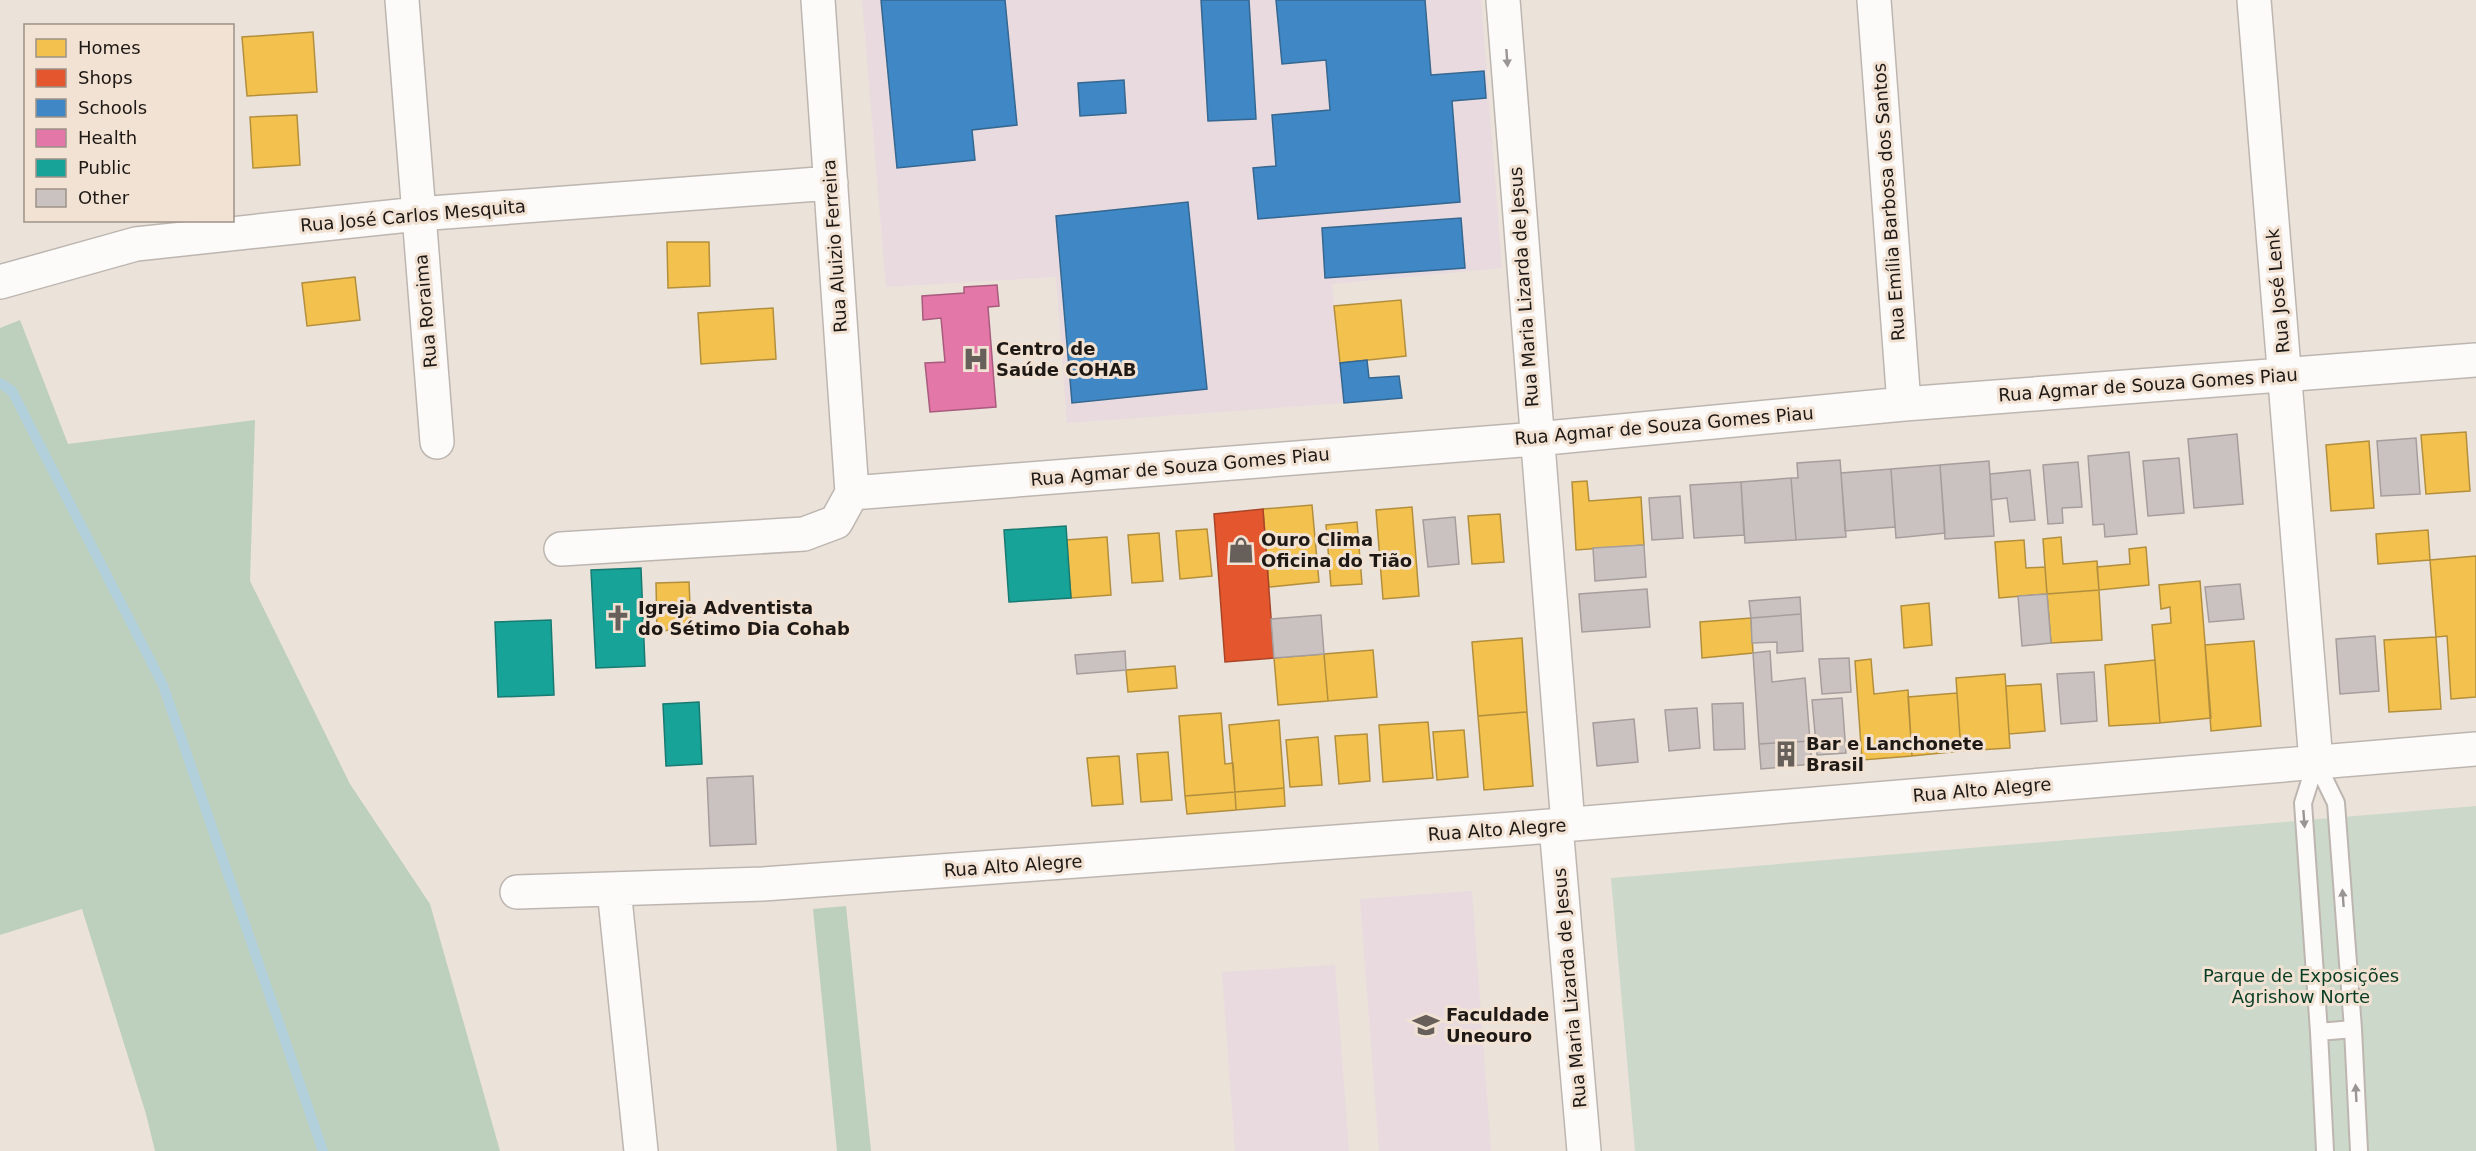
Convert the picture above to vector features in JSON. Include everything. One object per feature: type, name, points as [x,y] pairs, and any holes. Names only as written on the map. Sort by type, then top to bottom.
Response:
[{"type":"street","name":"Rua Roraima","points":[[402,0],[437,442]]},
{"type":"street","name":"Rua Aluizio Ferreira","points":[[818,0],[852,493]]},
{"type":"street","name":"Rua Maria Lizarda de Jesus","points":[[1503,0],[1536,439],[1584,1151]]},
{"type":"street","name":"Rua Emília Barbosa dos Santos","points":[[1874,0],[1904,404]]},
{"type":"street","name":"Rua José Lenk","points":[[2254,0],[2316,762]]},
{"type":"street","name":"Rua José Carlos Mesquita","points":[[0,282],[136,244],[418,214],[831,183]]},
{"type":"street","name":"Rua Agmar de Souza Gomes Piau","points":[[852,493],[1536,439],[1904,404],[2476,360]]},
{"type":"street","points":[[561,549],[804,534],[836,522],[852,493]]},
{"type":"street","name":"Rua Alto Alegre","points":[[517,892],[763,884],[1562,825],[2476,749]]},
{"type":"street","points":[[614,889],[641,1151]]},
{"type":"lane","points":[[2316,762],[2336,803],[2353,1029],[2359,1151]]},
{"type":"lane","points":[[2316,762],[2303,803],[2325,1151]]},
{"type":"lane","points":[[2319,1032],[2353,1029]]},
{"type":"shaded area","points":[[862,0],[1481,0],[1502,268],[1332,284],[1344,403],[1067,423],[1056,277],[886,287]]},
{"type":"shaded area","name":"Faculdade Uneouro","points":[[1472,891],[1491,1151],[1379,1151],[1360,899]]},
{"type":"shaded area","points":[[1335,965],[1349,1151],[1235,1151],[1222,972]]},
{"type":"green space","points":[[20,320],[68,444],[255,420],[250,581],[350,784],[430,904],[500,1151],[155,1151],[146,1114],[82,909],[0,935],[0,328]]},
{"type":"green space","name":"Parque de Exposições Agrishow Norte","points":[[2476,806],[2476,1151],[1635,1151],[1611,878]]},
{"type":"green space","points":[[846,906],[871,1151],[837,1151],[813,909]]},
{"type":"building: Homes","points":[[313,32],[317,92],[247,96],[242,37]]},
{"type":"building: Homes","points":[[297,115],[300,165],[253,168],[250,117]]},
{"type":"building: Homes","points":[[667,242],[709,242],[710,286],[668,288]]},
{"type":"building: Homes","points":[[355,277],[360,320],[307,326],[302,283]]},
{"type":"building: Homes","points":[[1401,300],[1406,356],[1340,363],[1334,306]]},
{"type":"building: Homes","points":[[773,308],[776,359],[701,364],[698,313]]},
{"type":"building: Homes","points":[[2466,432],[2470,491],[2426,494],[2421,435]]},
{"type":"building: Homes","points":[[2369,441],[2374,508],[2331,511],[2326,445]]},
{"type":"building: Homes","points":[[1587,481],[1589,501],[1641,497],[1644,545],[1576,550],[1572,482]]},
{"type":"building: Homes","points":[[1312,505],[1319,582],[1269,587],[1263,509]]},
{"type":"building: Homes","points":[[1412,507],[1419,596],[1383,599],[1376,510]]},
{"type":"building: Homes","points":[[1500,514],[1504,562],[1472,564],[1468,516]]},
{"type":"building: Homes","points":[[1357,522],[1362,584],[1331,586],[1326,525]]},
{"type":"building: Homes","points":[[1207,529],[1212,576],[1180,579],[1176,531]]},
{"type":"building: Homes","points":[[2428,530],[2430,560],[2378,564],[2376,534]]},
{"type":"building: Homes","points":[[1159,533],[1163,581],[1132,583],[1128,535]]},
{"type":"building: Homes","points":[[1107,537],[1111,595],[1071,598],[1066,540]]},
{"type":"building: Homes","points":[[2061,537],[2063,564],[2097,561],[2099,590],[2047,594],[2043,539]]},
{"type":"building: Homes","points":[[2024,540],[2026,568],[2045,567],[2047,594],[1999,598],[1995,542]]},
{"type":"building: Homes","points":[[2146,547],[2149,585],[2099,590],[2097,567],[2130,564],[2129,549]]},
{"type":"building: Homes","points":[[2476,556],[2476,697],[2451,699],[2447,636],[2436,637],[2430,560]]},
{"type":"building: Homes","points":[[2200,581],[2211,718],[2160,723],[2152,625],[2171,623],[2170,607],[2161,609],[2159,585]]},
{"type":"building: Homes","points":[[689,582],[691,629],[657,631],[656,583]]},
{"type":"building: Homes","points":[[2099,590],[2102,640],[2051,643],[2047,594]]},
{"type":"building: Homes","points":[[1929,603],[1932,645],[1904,648],[1901,606]]},
{"type":"building: Homes","points":[[1751,618],[1753,653],[1702,658],[1700,622]]},
{"type":"building: Homes","points":[[2436,637],[2441,709],[2389,712],[2384,640]]},
{"type":"building: Homes","points":[[1522,638],[1527,712],[1478,716],[1472,642]]},
{"type":"building: Homes","points":[[2254,641],[2261,726],[2211,731],[2205,645]]},
{"type":"building: Homes","points":[[1373,650],[1377,697],[1328,701],[1324,654]]},
{"type":"building: Homes","points":[[1324,654],[1328,701],[1278,705],[1274,658]]},
{"type":"building: Homes","points":[[1871,659],[1874,694],[1908,690],[1912,756],[1862,760],[1855,661]]},
{"type":"building: Homes","points":[[2155,660],[2160,723],[2109,726],[2105,665]]},
{"type":"building: Homes","points":[[1175,666],[1177,688],[1128,692],[1126,670]]},
{"type":"building: Homes","points":[[2005,674],[2010,748],[1961,751],[1956,678]]},
{"type":"building: Homes","points":[[2041,684],[2045,731],[2009,734],[2006,686]]},
{"type":"building: Homes","points":[[1957,693],[1961,751],[1912,756],[1908,697]]},
{"type":"building: Homes","points":[[1527,712],[1533,786],[1484,790],[1478,716]]},
{"type":"building: Homes","points":[[1221,713],[1225,764],[1233,763],[1235,792],[1185,796],[1179,716]]},
{"type":"building: Homes","points":[[1279,720],[1284,788],[1235,792],[1229,725]]},
{"type":"building: Homes","points":[[1428,722],[1433,778],[1383,782],[1379,725]]},
{"type":"building: Homes","points":[[1464,730],[1468,777],[1437,780],[1433,732]]},
{"type":"building: Homes","points":[[1367,734],[1370,781],[1339,784],[1335,736]]},
{"type":"building: Homes","points":[[1318,737],[1322,785],[1290,787],[1286,740]]},
{"type":"building: Homes","points":[[1168,752],[1172,800],[1141,802],[1137,754]]},
{"type":"building: Homes","points":[[1119,756],[1123,804],[1092,806],[1087,758]]},
{"type":"building: Homes","points":[[1284,788],[1285,806],[1236,810],[1235,792]]},
{"type":"building: Homes","points":[[1235,792],[1236,810],[1187,814],[1185,796]]},
{"type":"building: Shops","name":"Ouro Clima Oficina do Tião","points":[[1263,509],[1274,658],[1225,662],[1214,514]]},
{"type":"building: Schools","points":[[881,0],[1005,0],[1017,125],[972,130],[975,160],[897,168]]},
{"type":"building: Schools","points":[[1201,0],[1249,0],[1256,119],[1208,121]]},
{"type":"building: Schools","points":[[1276,0],[1425,0],[1431,75],[1484,71],[1486,98],[1452,101],[1460,202],[1258,219],[1253,168],[1276,166],[1272,115],[1330,110],[1326,60],[1282,64]]},
{"type":"building: Schools","points":[[1124,80],[1126,113],[1080,116],[1078,83]]},
{"type":"building: Schools","points":[[1188,202],[1207,389],[1072,403],[1056,216]]},
{"type":"building: Schools","points":[[1461,218],[1465,268],[1325,278],[1322,228]]},
{"type":"building: Schools","points":[[1367,360],[1369,378],[1399,376],[1402,398],[1344,403],[1340,363]]},
{"type":"building: Health","points":[[997,285],[999,306],[988,307],[996,407],[930,412],[925,363],[945,362],[941,318],[923,320],[922,296],[964,293],[964,287]]},
{"type":"building: Public","points":[[1066,526],[1071,598],[1009,602],[1004,530]]},
{"type":"building: Public","name":"Igreja Adventista do Sétimo Dia Cohab","points":[[641,568],[645,666],[596,668],[591,570]]},
{"type":"building: Public","points":[[551,620],[554,695],[498,697],[495,622]]},
{"type":"building: Public","points":[[699,702],[702,764],[666,766],[663,704]]},
{"type":"building: Other","points":[[2237,434],[2243,504],[2194,508],[2188,439]]},
{"type":"building: Other","points":[[2416,438],[2420,494],[2381,496],[2377,441]]},
{"type":"building: Other","points":[[2129,452],[2137,534],[2105,537],[2104,524],[2093,525],[2088,456]]},
{"type":"building: Other","points":[[2179,458],[2184,513],[2148,516],[2143,461]]},
{"type":"building: Other","points":[[1840,460],[1846,537],[1796,540],[1791,478],[1798,478],[1797,463]]},
{"type":"building: Other","points":[[1989,461],[1994,536],[1945,539],[1940,465]]},
{"type":"building: Other","points":[[2078,462],[2082,507],[2062,508],[2063,523],[2048,524],[2043,465]]},
{"type":"building: Other","points":[[1940,465],[1945,533],[1896,538],[1891,469]]},
{"type":"building: Other","points":[[1891,469],[1895,527],[1845,531],[1841,473]]},
{"type":"building: Other","points":[[2030,470],[2035,520],[2010,522],[2007,498],[1991,500],[1990,474]]},
{"type":"building: Other","points":[[1791,478],[1796,540],[1745,543],[1741,482]]},
{"type":"building: Other","points":[[1741,482],[1744,535],[1694,538],[1690,485]]},
{"type":"building: Other","points":[[1680,496],[1683,538],[1652,540],[1649,498]]},
{"type":"building: Other","points":[[1455,517],[1459,564],[1428,567],[1423,520]]},
{"type":"building: Other","points":[[1644,545],[1646,577],[1595,581],[1593,548]]},
{"type":"building: Other","points":[[2240,584],[2244,619],[2209,622],[2205,587]]},
{"type":"building: Other","points":[[1647,589],[1650,627],[1582,632],[1579,594]]},
{"type":"building: Other","points":[[2047,594],[2051,643],[2022,646],[2018,596]]},
{"type":"building: Other","points":[[1800,597],[1801,614],[1751,618],[1749,601]]},
{"type":"building: Other","points":[[1801,614],[1803,651],[1777,653],[1777,642],[1752,643],[1751,618]]},
{"type":"building: Other","points":[[1321,615],[1324,654],[1274,658],[1271,619]]},
{"type":"building: Other","points":[[2375,636],[2379,691],[2340,694],[2336,639]]},
{"type":"building: Other","points":[[1125,651],[1126,670],[1077,674],[1075,655]]},
{"type":"building: Other","points":[[1770,651],[1772,682],[1805,678],[1810,741],[1759,744],[1753,653]]},
{"type":"building: Other","points":[[1849,658],[1851,692],[1822,694],[1819,659]]},
{"type":"building: Other","points":[[2094,672],[2097,721],[2061,724],[2057,674]]},
{"type":"building: Other","points":[[1842,698],[1846,753],[1817,755],[1812,700]]},
{"type":"building: Other","points":[[1743,703],[1745,749],[1714,750],[1712,704]]},
{"type":"building: Other","points":[[1697,708],[1700,748],[1669,751],[1665,710]]},
{"type":"building: Other","points":[[1634,719],[1638,762],[1597,766],[1593,723]]},
{"type":"building: Other","name":"Bar e Lanchonete Brasil","points":[[1810,741],[1812,764],[1761,769],[1759,744]]},
{"type":"building: Other","points":[[753,776],[756,844],[710,846],[707,778]]},
{"type":"waterway","points":[[0,383],[12,391],[163,685],[323,1151]]},
{"type":"place","name":"Centro de Saúde COHAB","points":[[976,359]]},
{"type":"place","name":"Ouro Clima Oficina do Tião","points":[[1241,550]]},
{"type":"place","name":"Igreja Adventista do Sétimo Dia Cohab","points":[[618,618]]},
{"type":"place","name":"Bar e Lanchonete Brasil","points":[[1786,754]]},
{"type":"place","name":"Faculdade Uneouro","points":[[1426,1025]]}]
